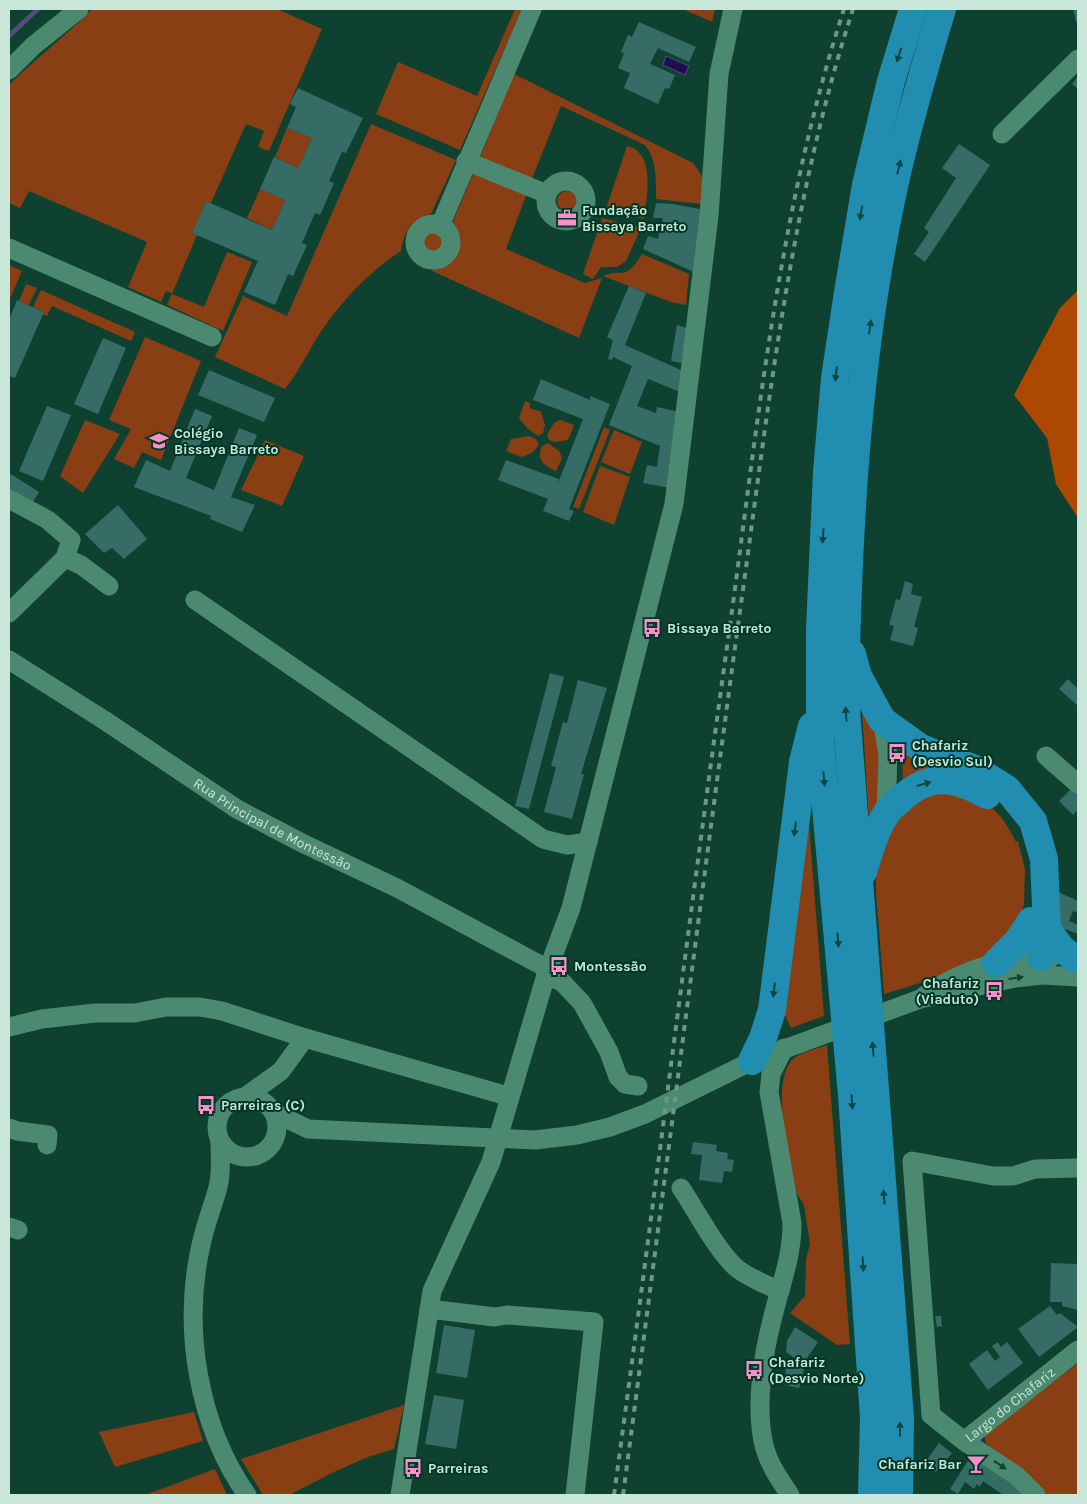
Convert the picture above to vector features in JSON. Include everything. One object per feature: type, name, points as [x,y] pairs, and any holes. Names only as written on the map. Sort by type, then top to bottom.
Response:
[{"type":"highway","points":[[872,1495],[874,1418],[852,1095],[820,741],[822,549],[835,378],[866,185],[891,81],[913,9]]},
{"type":"highway","points":[[899,1495],[900,1408],[845,696],[846,631],[862,378],[893,192],[919,86],[942,9]]},
{"type":"highway","points":[[846,631],[858,676],[882,720],[921,748],[975,768],[1007,788],[1033,821],[1044,859],[1039,925],[1077,965]]},
{"type":"highway","points":[[757,1073],[763,1038],[772,1010],[803,762],[819,695]]},
{"type":"highway","points":[[859,884],[872,843],[886,813],[913,787],[943,779],[965,783],[998,801],[1017,826],[1031,864],[1039,925],[1041,966]]},
{"type":"highway","points":[[996,963],[1018,941],[1039,925]]},
{"type":"street","points":[[9,59],[66,9]]},
{"type":"street","points":[[9,70],[33,46],[79,9]]},
{"type":"street","points":[[440,226],[532,9]]},
{"type":"street","points":[[400,1495],[432,1292],[491,1162],[508,1096],[547,972],[571,908],[674,504],[709,216],[719,74],[733,9]]},
{"type":"street","points":[[1002,134],[1078,59]]},
{"type":"street","points":[[466,161],[547,194]]},
{"type":"street","points":[[9,248],[212,337]]},
{"type":"street","points":[[9,499],[48,520],[70,540],[65,558],[9,613]]},
{"type":"street","points":[[65,558],[81,565],[109,586]]},
{"type":"street","points":[[195,600],[543,839],[567,845],[588,842]]},
{"type":"street","name":"Rua Principal de Montessão","points":[[9,660],[237,809],[302,843],[397,888],[562,982],[582,1003],[609,1052],[618,1077],[625,1084],[638,1086]]},
{"type":"street","points":[[882,720],[888,754],[886,813]]},
{"type":"street","points":[[1046,756],[1078,784]]},
{"type":"street","points":[[920,999],[948,980],[996,963],[1041,966],[1077,965]]},
{"type":"street","points":[[245,1097],[260,1100],[272,1111],[308,1129],[535,1140],[577,1135],[610,1127],[757,1073],[792,1045],[920,999],[948,994],[1041,966]]},
{"type":"street","points":[[9,1027],[42,1020],[95,1013],[135,1013],[166,1007],[200,1007],[222,1011],[305,1038],[508,1096]]},
{"type":"street","points":[[247,1495],[225,1461],[205,1403],[196,1364],[193,1327],[194,1288],[200,1246],[218,1186],[220,1142],[216,1125],[222,1109],[229,1103],[245,1097],[281,1070],[305,1038]]},
{"type":"street","points":[[218,1186],[274,1142],[277,1132],[277,1121],[272,1111],[281,1070]]},
{"type":"street","points":[[757,1073],[792,1223],[789,1262],[772,1317],[760,1396],[764,1448],[772,1469],[777,1495]]},
{"type":"street","points":[[9,1128],[17,1131],[48,1135],[47,1146]]},
{"type":"street","points":[[220,1142],[234,1154],[259,1153],[308,1129]]},
{"type":"street","points":[[964,1441],[931,1415],[912,1161],[993,1176],[1013,1176],[1035,1169],[1078,1168]]},
{"type":"street","points":[[682,1188],[725,1255],[738,1269],[759,1282],[780,1291]]},
{"type":"street","points":[[429,1309],[495,1317],[507,1315],[594,1322],[575,1495]]},
{"type":"street","name":"Largo do Chafariz","points":[[1036,1495],[1017,1476],[964,1441],[1078,1350]]},
{"type":"street","points":[[772,1469],[790,1495]]},
{"type":"shaded area","points":[[92,9],[277,9],[322,29],[269,151],[258,147],[264,131],[246,124],[211,203],[206,201],[192,233],[197,235],[172,294],[204,307],[227,252],[252,262],[223,331],[167,305],[172,293],[166,291],[161,302],[128,287],[147,242],[29,191],[20,208],[9,203],[9,85]]},
{"type":"shaded area","points":[[515,9],[522,9],[460,150],[376,114],[398,62],[477,96]]},
{"type":"shaded area","points":[[683,9],[715,9],[712,22]]},
{"type":"shaded area","points":[[666,56],[689,66],[685,75],[663,65]]},
{"type":"shaded area","points":[[514,74],[693,163],[702,176],[702,204],[656,199],[654,164],[645,145],[561,106],[531,181],[479,160]]},
{"type":"shaded area","points":[[371,124],[456,160],[431,214],[414,222],[404,238],[401,251],[359,285],[341,306],[324,327],[285,389],[215,357],[243,296],[287,316]]},
{"type":"shaded area","points":[[287,128],[312,138],[298,168],[275,157]]},
{"type":"shaded area","points":[[627,146],[636,150],[646,166],[648,188],[644,219],[606,209]]},
{"type":"shaded area","points":[[474,171],[527,193],[506,249],[585,283],[602,278],[579,338],[430,270],[442,266],[455,253],[460,235],[452,224]]},
{"type":"shaded area","points":[[260,189],[285,200],[272,230],[247,218]]},
{"type":"shaded area","points":[[563,191],[571,191],[577,197],[577,205],[571,211],[563,211],[557,205],[557,197]]},
{"type":"shaded area","points":[[602,218],[641,228],[626,261],[617,267],[601,267],[593,279],[583,274]]},
{"type":"shaded area","points":[[433,232],[441,235],[444,243],[441,251],[433,254],[425,251],[422,243],[425,235]]},
{"type":"shaded area","points":[[642,254],[689,274],[686,305],[671,302],[603,276],[627,271]]},
{"type":"shaded area","points":[[9,265],[22,271],[9,301]]},
{"type":"shaded area","points":[[26,284],[37,288],[29,305],[19,301]]},
{"type":"shaded area","points":[[41,290],[135,332],[131,341],[52,306],[47,316],[42,314],[43,311],[33,307]]},
{"type":"shaded area","points":[[1078,290],[1078,518],[1056,484],[1047,438],[1014,395],[1060,308]]},
{"type":"shaded area","points":[[145,337],[201,361],[161,460],[142,452],[134,468],[114,459],[131,429],[109,420]]},
{"type":"shaded area","points":[[525,401],[530,403],[530,408],[541,412],[545,425],[543,433],[538,436],[527,428],[519,418]]},
{"type":"shaded area","points":[[85,420],[120,434],[83,493],[60,476]]},
{"type":"shaded area","points":[[560,420],[574,425],[568,440],[555,442],[549,440],[547,435],[554,423]]},
{"type":"shaded area","points":[[604,427],[610,430],[579,509],[573,507]]},
{"type":"shaded area","points":[[614,430],[642,442],[630,474],[601,462]]},
{"type":"shaded area","points":[[529,436],[536,439],[539,445],[532,453],[522,457],[506,451],[511,439]]},
{"type":"shaded area","points":[[265,440],[304,456],[282,506],[241,490]]},
{"type":"shaded area","points":[[548,443],[559,451],[562,458],[556,471],[545,465],[541,459],[540,451],[542,446]]},
{"type":"shaded area","points":[[600,466],[630,477],[614,525],[583,512]]},
{"type":"shaded area","points":[[861,699],[878,727],[881,801],[869,820]]},
{"type":"shaded area","points":[[902,747],[942,765],[903,783]]},
{"type":"shaded area","points":[[932,790],[973,798],[983,802],[1000,815],[1016,842],[1018,841],[1025,869],[1024,904],[1021,915],[996,949],[979,960],[920,983],[884,994],[876,892],[876,870],[883,833]]},
{"type":"shaded area","points":[[809,824],[824,1016],[791,1028],[782,1009]]},
{"type":"shaded area","points":[[827,1045],[850,1344],[837,1345],[790,1313],[805,1296],[806,1259],[810,1244],[804,1205],[797,1194],[790,1163],[782,1106],[782,1088],[785,1072],[792,1060],[804,1053]]},
{"type":"shaded area","points":[[1078,1363],[1078,1495],[1047,1495],[986,1443],[984,1435]]},
{"type":"shaded area","points":[[404,1405],[394,1449],[368,1457],[336,1471],[289,1495],[263,1495],[241,1459]]},
{"type":"shaded area","points":[[194,1412],[203,1441],[115,1467],[99,1432]]},
{"type":"shaded area","points":[[215,1469],[227,1495],[145,1495]]},
{"type":"building","points":[[1073,9],[1078,9],[1078,21],[1076,22]]},
{"type":"building","points":[[639,22],[696,47],[689,62],[658,48],[650,64],[675,75],[669,89],[665,88],[658,104],[624,88],[630,73],[618,68],[624,53],[621,52],[628,35],[632,37]]},
{"type":"building","points":[[1078,76],[1078,89],[1072,84]]},
{"type":"building","points":[[298,88],[363,118],[346,153],[342,152],[329,181],[334,183],[320,215],[315,213],[302,243],[307,245],[293,276],[288,274],[275,305],[244,292],[258,261],[192,233],[206,201],[272,230],[285,200],[260,189],[274,157],[298,168],[312,138],[287,128],[296,107],[290,104]]},
{"type":"building","points":[[959,144],[990,165],[925,262],[914,254],[929,232],[924,228],[956,178],[942,168]]},
{"type":"building","points":[[656,203],[704,210],[694,272],[643,249],[648,236],[658,239],[663,218],[653,218]]},
{"type":"building","points":[[629,286],[646,293],[625,345],[683,371],[680,392],[648,379],[637,406],[656,413],[657,407],[680,412],[670,488],[643,483],[647,465],[657,467],[660,446],[609,425],[632,366],[613,357],[612,360],[608,359],[613,340],[607,337]]},
{"type":"building","points":[[17,300],[44,312],[15,378],[9,376],[9,320]]},
{"type":"building","points":[[677,325],[691,329],[686,364],[671,361]]},
{"type":"building","points":[[103,338],[126,348],[98,414],[74,404]]},
{"type":"building","points":[[209,370],[275,398],[264,422],[198,395]]},
{"type":"building","points":[[541,379],[590,400],[590,396],[610,404],[569,509],[574,511],[569,521],[543,511],[548,499],[498,480],[506,460],[559,479],[557,486],[583,419],[533,400]]},
{"type":"building","points":[[47,406],[71,415],[43,481],[19,471]]},
{"type":"building","points":[[195,409],[212,416],[186,478],[214,490],[239,428],[257,435],[231,497],[255,505],[242,532],[210,519],[211,516],[134,487],[146,460],[170,471]]},
{"type":"building","points":[[9,473],[39,492],[30,507],[9,494]]},
{"type":"building","points":[[118,505],[147,539],[124,559],[112,548],[104,553],[85,534]]},
{"type":"building","points":[[905,581],[913,584],[911,594],[922,597],[914,627],[918,628],[913,646],[890,640],[894,626],[889,625],[896,599],[900,600]]},
{"type":"building","points":[[550,673],[564,677],[529,809],[515,806]]},
{"type":"building","points":[[1068,679],[1078,689],[1078,706],[1059,689]]},
{"type":"building","points":[[578,680],[607,688],[581,774],[584,774],[572,819],[544,812],[556,767],[551,766],[563,722],[567,723]]},
{"type":"building","points":[[1074,786],[1078,790],[1078,810],[1073,815],[1059,801]]},
{"type":"building","points":[[1056,891],[1078,901],[1078,913],[1073,911],[1069,921],[1078,925],[1078,934],[1060,927]]},
{"type":"building","points":[[693,1142],[717,1145],[716,1151],[728,1153],[727,1159],[734,1160],[732,1172],[724,1171],[722,1183],[699,1180],[702,1155],[691,1154]]},
{"type":"building","points":[[1051,1263],[1078,1264],[1078,1310],[1062,1306],[1062,1302],[1050,1302]]},
{"type":"building","points":[[1050,1306],[1057,1315],[1060,1313],[1078,1327],[1039,1357],[1018,1329]]},
{"type":"building","points":[[935,1316],[941,1316],[942,1326],[937,1327]]},
{"type":"building","points":[[444,1325],[475,1330],[467,1378],[436,1373]]},
{"type":"building","points":[[795,1327],[818,1342],[803,1364],[786,1352],[787,1341]]},
{"type":"building","points":[[998,1342],[1001,1347],[1007,1342],[1023,1363],[988,1390],[969,1364],[987,1350],[995,1361],[1000,1357],[992,1346]]},
{"type":"building","points":[[786,1363],[804,1369],[799,1388],[785,1385]]},
{"type":"building","points":[[434,1395],[464,1400],[456,1449],[425,1444]]},
{"type":"building","points":[[939,1443],[952,1453],[936,1472],[924,1464]]},
{"type":"building","points":[[973,1453],[1030,1495],[1000,1495],[1002,1494],[983,1481],[980,1487],[977,1484],[974,1489],[965,1482],[958,1494],[950,1489]]},
{"type":"waterway","points":[[9,36],[38,9]]},
{"type":"railway","points":[[614,1495],[762,387],[774,310],[803,158],[822,83],[844,9]]},
{"type":"railway","points":[[623,1495],[709,837],[771,387],[796,234],[812,158],[831,83],[853,9]]},
{"type":"place","name":"Fundação Bissaya Barreto","points":[[567,218]]},
{"type":"place","name":"Colégio Bissaya Barreto","points":[[159,441]]},
{"type":"place","name":"Bissaya Barreto","points":[[652,628]]},
{"type":"place","name":"Chafariz (Desvio Sul)","points":[[897,753]]},
{"type":"place","name":"Montessão","points":[[559,966]]},
{"type":"place","name":"Chafariz (Viaduto)","points":[[994,991]]},
{"type":"place","name":"Parreiras (C)","points":[[206,1105]]},
{"type":"place","name":"Chafariz (Desvio Norte)","points":[[754,1370]]},
{"type":"place","name":"Chafariz Bar","points":[[976,1464]]},
{"type":"place","name":"Parreiras","points":[[413,1468]]}]
